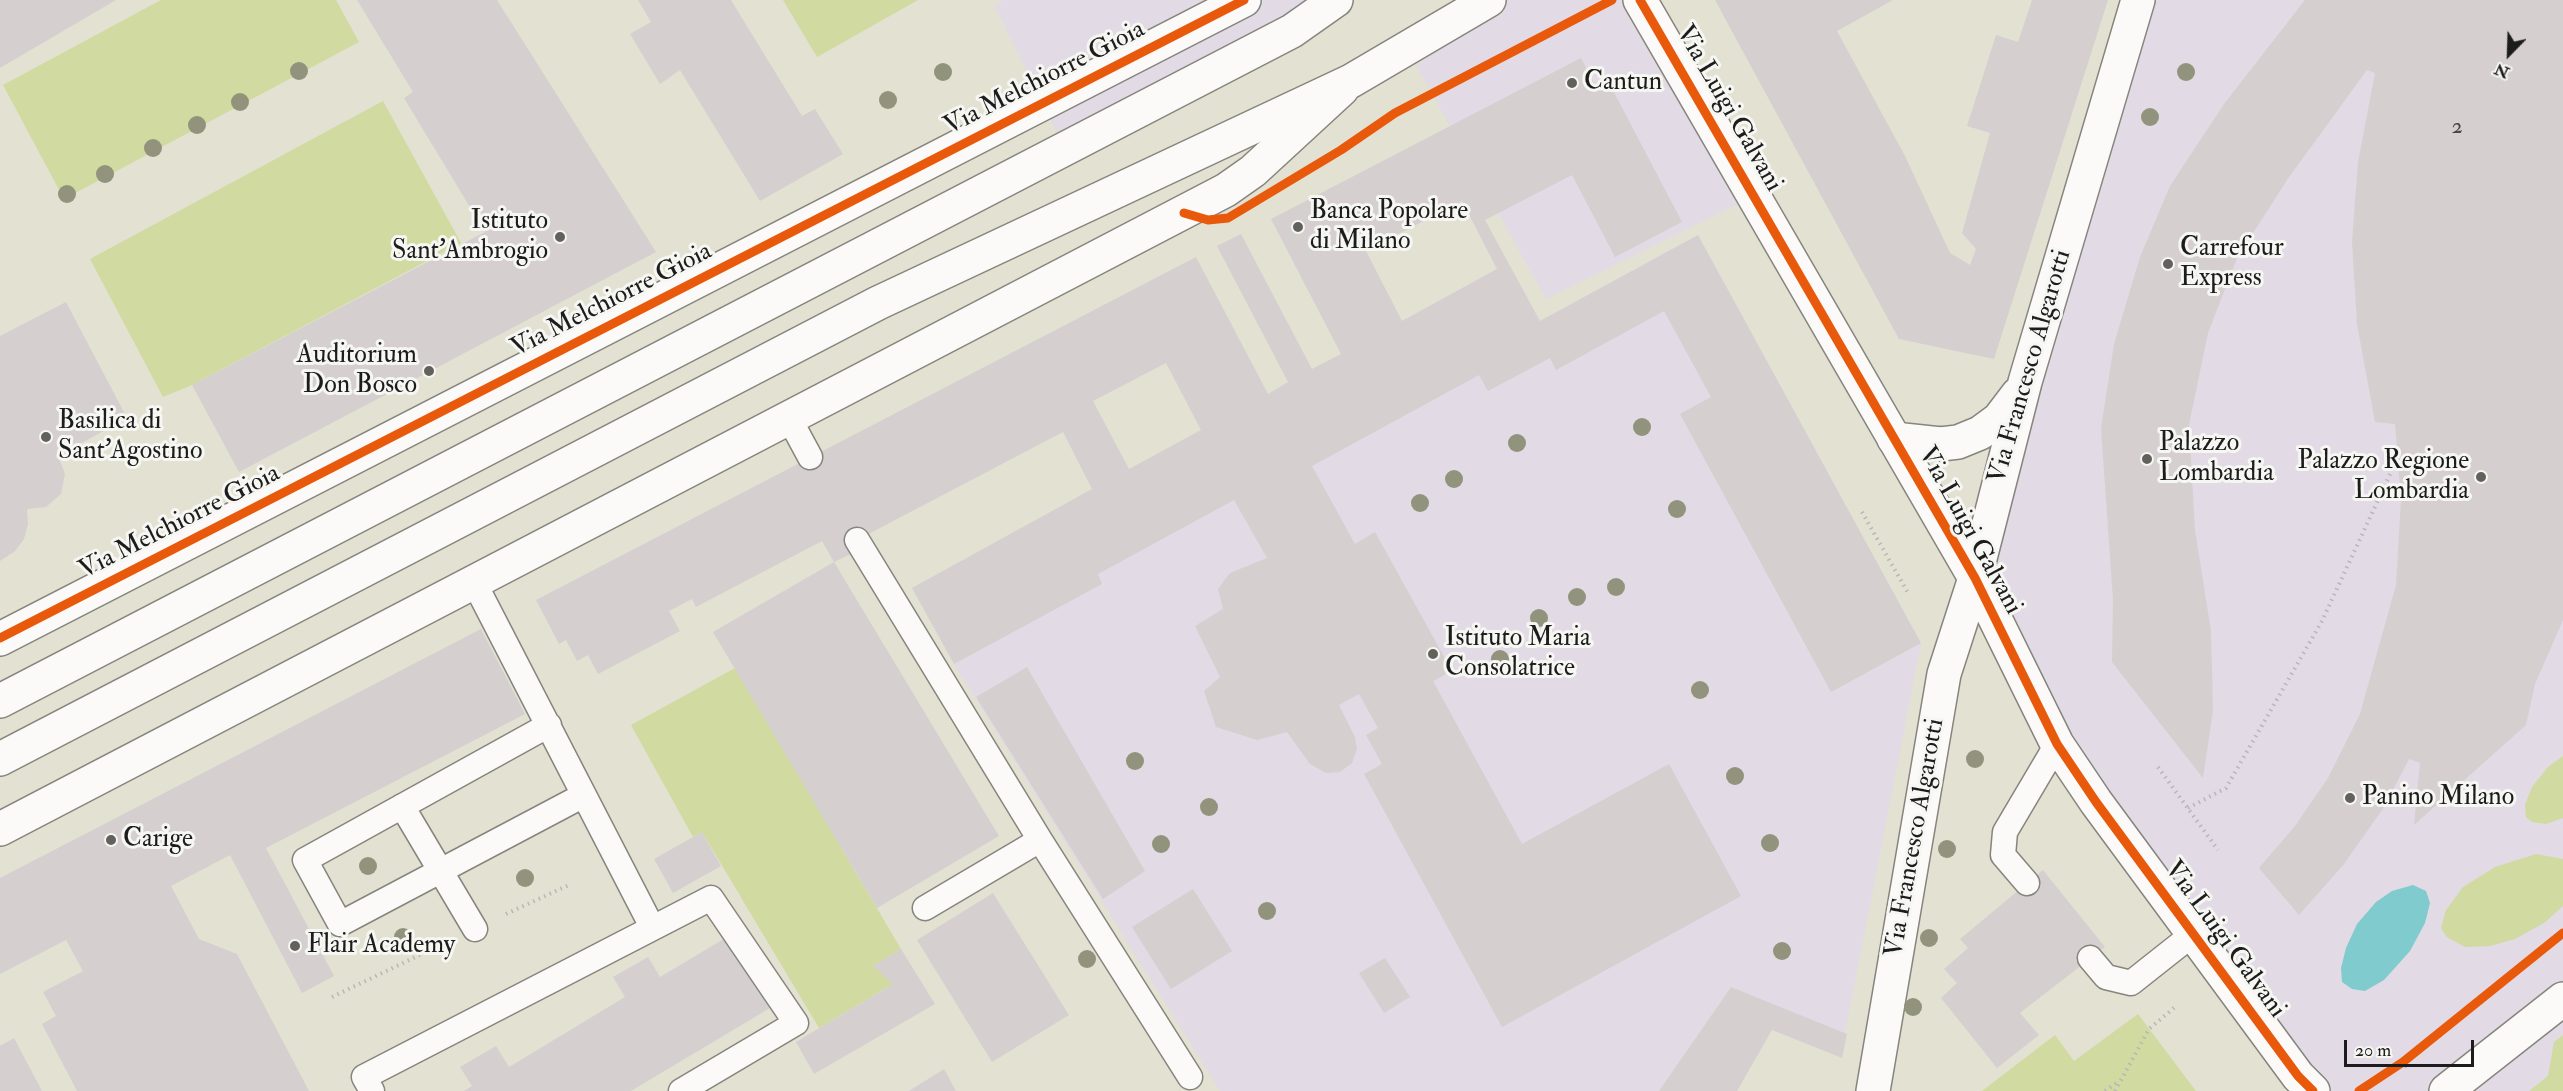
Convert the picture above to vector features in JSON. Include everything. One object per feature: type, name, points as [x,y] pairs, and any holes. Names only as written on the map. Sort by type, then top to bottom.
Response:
[{"type":"street","name":"Via Melchiorre Gioia","points":[[0,639],[1244,0]]},
{"type":"street","points":[[0,701],[1292,31],[1336,0]]},
{"type":"street","points":[[0,759],[878,303],[1351,81],[1490,0]]},
{"type":"street","name":"Via Luigi Galvani","points":[[1640,0],[1975,578],[2057,744],[2096,802],[2193,934],[2313,1091]]},
{"type":"street","name":"Via Francesco Algarotti","points":[[1873,1091],[1944,674],[1975,578],[2025,382],[2138,0]]},
{"type":"street","points":[[0,829],[1226,190],[1253,171],[1351,81]]},
{"type":"street","name":"Via Luigi Galvani","points":[[1894,439],[1941,444],[1958,442],[1980,433],[1999,419],[2025,382]]},
{"type":"street","points":[[2446,1091],[2563,999]]},
{"type":"lane","points":[[789,418],[810,457]]},
{"type":"lane","points":[[857,540],[1040,840],[1190,1077]]},
{"type":"lane","points":[[474,582],[652,927]]},
{"type":"lane","points":[[549,725],[305,860],[340,924],[584,795]]},
{"type":"lane","points":[[2027,883],[2003,855],[2006,832],[2057,744]]},
{"type":"lane","points":[[402,806],[475,929]]},
{"type":"lane","points":[[925,908],[1040,840]]},
{"type":"lane","points":[[372,1091],[364,1077],[711,898],[796,1023],[681,1091]]},
{"type":"lane","points":[[2090,958],[2106,977],[2131,983],[2193,934]]},
{"type":"path","points":[[2188,808],[2226,788],[2322,621],[2399,455]]},
{"type":"path","points":[[1862,512],[1908,593]]},
{"type":"path","points":[[2158,767],[2218,850]]},
{"type":"path","points":[[2115,1091],[2149,1029],[2175,1006]]},
{"type":"path","points":[[2394,1067],[2412,1054]]},
{"type":"path","points":[[2105,1091],[2122,1079]]},
{"type":"shaded area","points":[[1004,0],[1321,0],[1062,143],[994,5]]},
{"type":"shaded area","points":[[1501,0],[1636,0],[1746,200],[1546,299],[1410,54]]},
{"type":"shaded area","points":[[2150,0],[2563,0],[2563,1091],[2326,1091],[2068,738],[1975,578]]},
{"type":"shaded area","name":"Istituto Maria Consolatrice","points":[[1698,235],[1921,643],[1845,1034],[1731,987],[1659,1091],[1220,1091],[954,664],[912,588],[1508,263],[1540,321]]},
{"type":"green space","points":[[161,0],[336,0],[359,42],[64,199],[3,85]]},
{"type":"green space","points":[[783,0],[918,0],[817,57]]},
{"type":"green space","points":[[383,101],[461,243],[192,385],[163,397],[90,259]]},
{"type":"green space","points":[[735,668],[901,949],[873,966],[893,984],[819,1028],[702,832],[693,837],[631,725]]},
{"type":"green space","points":[[2563,756],[2563,818],[2546,824],[2532,822],[2526,817],[2525,805],[2532,787],[2548,767]]},
{"type":"green space","points":[[2536,854],[2563,859],[2563,906],[2544,923],[2515,939],[2490,946],[2465,947],[2447,937],[2441,928],[2446,910],[2463,887],[2495,867]]},
{"type":"green space","points":[[2138,1014],[2196,1091],[1982,1091],[2055,1035],[2074,1061]]},
{"type":"green space","points":[[2563,1035],[2563,1091],[2529,1091],[2548,1076],[2554,1042]]},
{"type":"water","points":[[2413,885],[2426,891],[2430,903],[2425,923],[2410,951],[2384,980],[2365,991],[2352,989],[2342,982],[2341,968],[2346,948],[2357,924],[2376,902],[2392,891]]},
{"type":"building","points":[[0,0],[116,0],[0,68]]},
{"type":"building","name":"Istituto Sant'Ambrogio","points":[[357,0],[497,0],[656,252],[239,472],[192,385],[485,232],[404,98],[413,92]]},
{"type":"building","points":[[638,0],[731,0],[802,116],[815,109],[843,154],[760,201],[680,70],[660,84],[630,34],[651,22]]},
{"type":"building","points":[[1715,0],[1893,0],[1837,31],[1905,156],[1950,253],[1970,265],[1976,249],[1962,233],[1990,133],[1967,126],[1996,35],[2018,42],[2032,0],[2108,0],[1994,359],[1899,339]]},
{"type":"building","name":"Palazzo Lombardia","points":[[2305,0],[2563,0],[2563,620],[2535,684],[2526,725],[2414,825],[2420,763],[2409,759],[2384,807],[2344,864],[2299,915],[2259,868],[2295,826],[2328,778],[2360,714],[2396,585],[2401,500],[2395,424],[2375,422],[2357,324],[2352,242],[2358,162],[2375,73],[2367,70],[2287,180],[2237,258],[2208,333],[2189,425],[2195,530],[2211,631],[2213,711],[2203,778],[2112,662],[2113,600],[2101,428],[2114,344],[2140,257],[2170,186],[2224,104]]},
{"type":"building","points":[[1581,58],[1595,85],[1607,79],[1682,222],[1615,257],[1572,175],[1485,220],[1540,321],[1698,235],[1921,643],[1831,692],[1680,414],[1711,397],[1664,311],[1556,370],[1550,358],[1488,391],[1479,375],[1312,466],[1355,544],[1375,532],[1452,671],[1433,681],[1522,844],[1669,764],[1741,896],[1502,1027],[1364,774],[1382,764],[1366,735],[1378,728],[1359,694],[1339,705],[1355,737],[1357,749],[1352,763],[1340,772],[1326,773],[1310,764],[1287,732],[1257,740],[1216,727],[1204,691],[1220,677],[1195,626],[1223,609],[1218,589],[1230,573],[1267,558],[1234,500],[1098,574],[1102,584],[954,664],[912,588],[1092,489],[1063,432],[857,540],[855,552],[834,562],[822,541],[696,607],[692,599],[669,611],[680,631],[598,674],[588,655],[577,661],[566,640],[559,644],[536,600],[1196,257],[1268,394],[1288,382],[1217,246],[1241,234],[1312,369],[1341,354],[1271,219]],"holes":[[[1462,201],[1497,269],[1402,321],[1366,251]],[[1166,363],[1201,430],[1129,469],[1093,401]]]},
{"type":"building","name":"Basilica di Sant'Agostino","points":[[66,302],[127,418],[58,456],[65,474],[61,494],[46,507],[27,509],[28,524],[24,539],[15,551],[0,561],[0,336]]},
{"type":"building","points":[[834,562],[999,836],[877,908],[713,632]]},
{"type":"building","points":[[481,629],[525,714],[266,848],[334,976],[302,993],[230,855],[171,886],[199,939],[237,954],[309,1091],[77,1091],[42,1024],[56,1016],[43,992],[83,971],[66,940],[0,974],[0,878]]},
{"type":"building","points":[[1027,667],[1145,871],[1103,899],[976,697]]},
{"type":"building","points":[[702,832],[721,866],[673,893],[654,859]]},
{"type":"building","points":[[2043,870],[2105,947],[2020,1013],[2039,1035],[1997,1068],[1941,998],[1957,983],[1944,969],[1968,948],[1960,939]]},
{"type":"building","points":[[1193,889],[1232,951],[1171,989],[1132,927]]},
{"type":"building","points":[[993,893],[1069,1015],[992,1062],[917,940]]},
{"type":"building","points":[[727,937],[770,1008],[631,1091],[464,1091],[472,1086],[460,1067],[496,1046],[509,1067],[625,997],[613,977],[648,957],[660,977]]},
{"type":"building","points":[[901,949],[935,1004],[814,1074],[796,1042],[893,984],[873,966]]},
{"type":"building","points":[[1385,958],[1410,997],[1384,1013],[1359,973]]},
{"type":"building","points":[[1731,987],[1847,1034],[1842,1058],[1772,1030],[1737,1091],[1659,1091]]},
{"type":"building","points":[[14,1038],[42,1091],[0,1091],[0,1046]]},
{"type":"building","points":[[944,1069],[956,1091],[909,1091]]},
{"type":"cycle path","points":[[0,638],[1244,0]]},
{"type":"cycle path","points":[[1184,213],[1208,220],[1228,218],[1341,150],[1395,113],[1612,0]]},
{"type":"cycle path","points":[[1640,0],[1975,578],[2057,744],[2096,802],[2298,1076],[2313,1091]]},
{"type":"cycle path","points":[[2359,1091],[2403,1062],[2563,933]]},
{"type":"place","name":"Cantun","points":[[1572,83]]},
{"type":"place","name":"Banca Popolare di Milano","points":[[1298,227]]},
{"type":"place","name":"Istituto Sant'Ambrogio","points":[[560,237]]},
{"type":"place","name":"Carrefour Express","points":[[2168,264]]},
{"type":"place","name":"Auditorium Don Bosco","points":[[429,371]]},
{"type":"place","name":"Basilica di Sant'Agostino","points":[[46,437]]},
{"type":"place","name":"Palazzo Lombardia","points":[[2147,459]]},
{"type":"place","name":"Palazzo Regione Lombardia","points":[[2481,477]]},
{"type":"place","name":"Istituto Maria Consolatrice","points":[[1433,654]]},
{"type":"place","name":"Panino Milano","points":[[2350,798]]},
{"type":"place","name":"Carige","points":[[111,840]]},
{"type":"place","name":"Flair Academy","points":[[295,946]]}]
